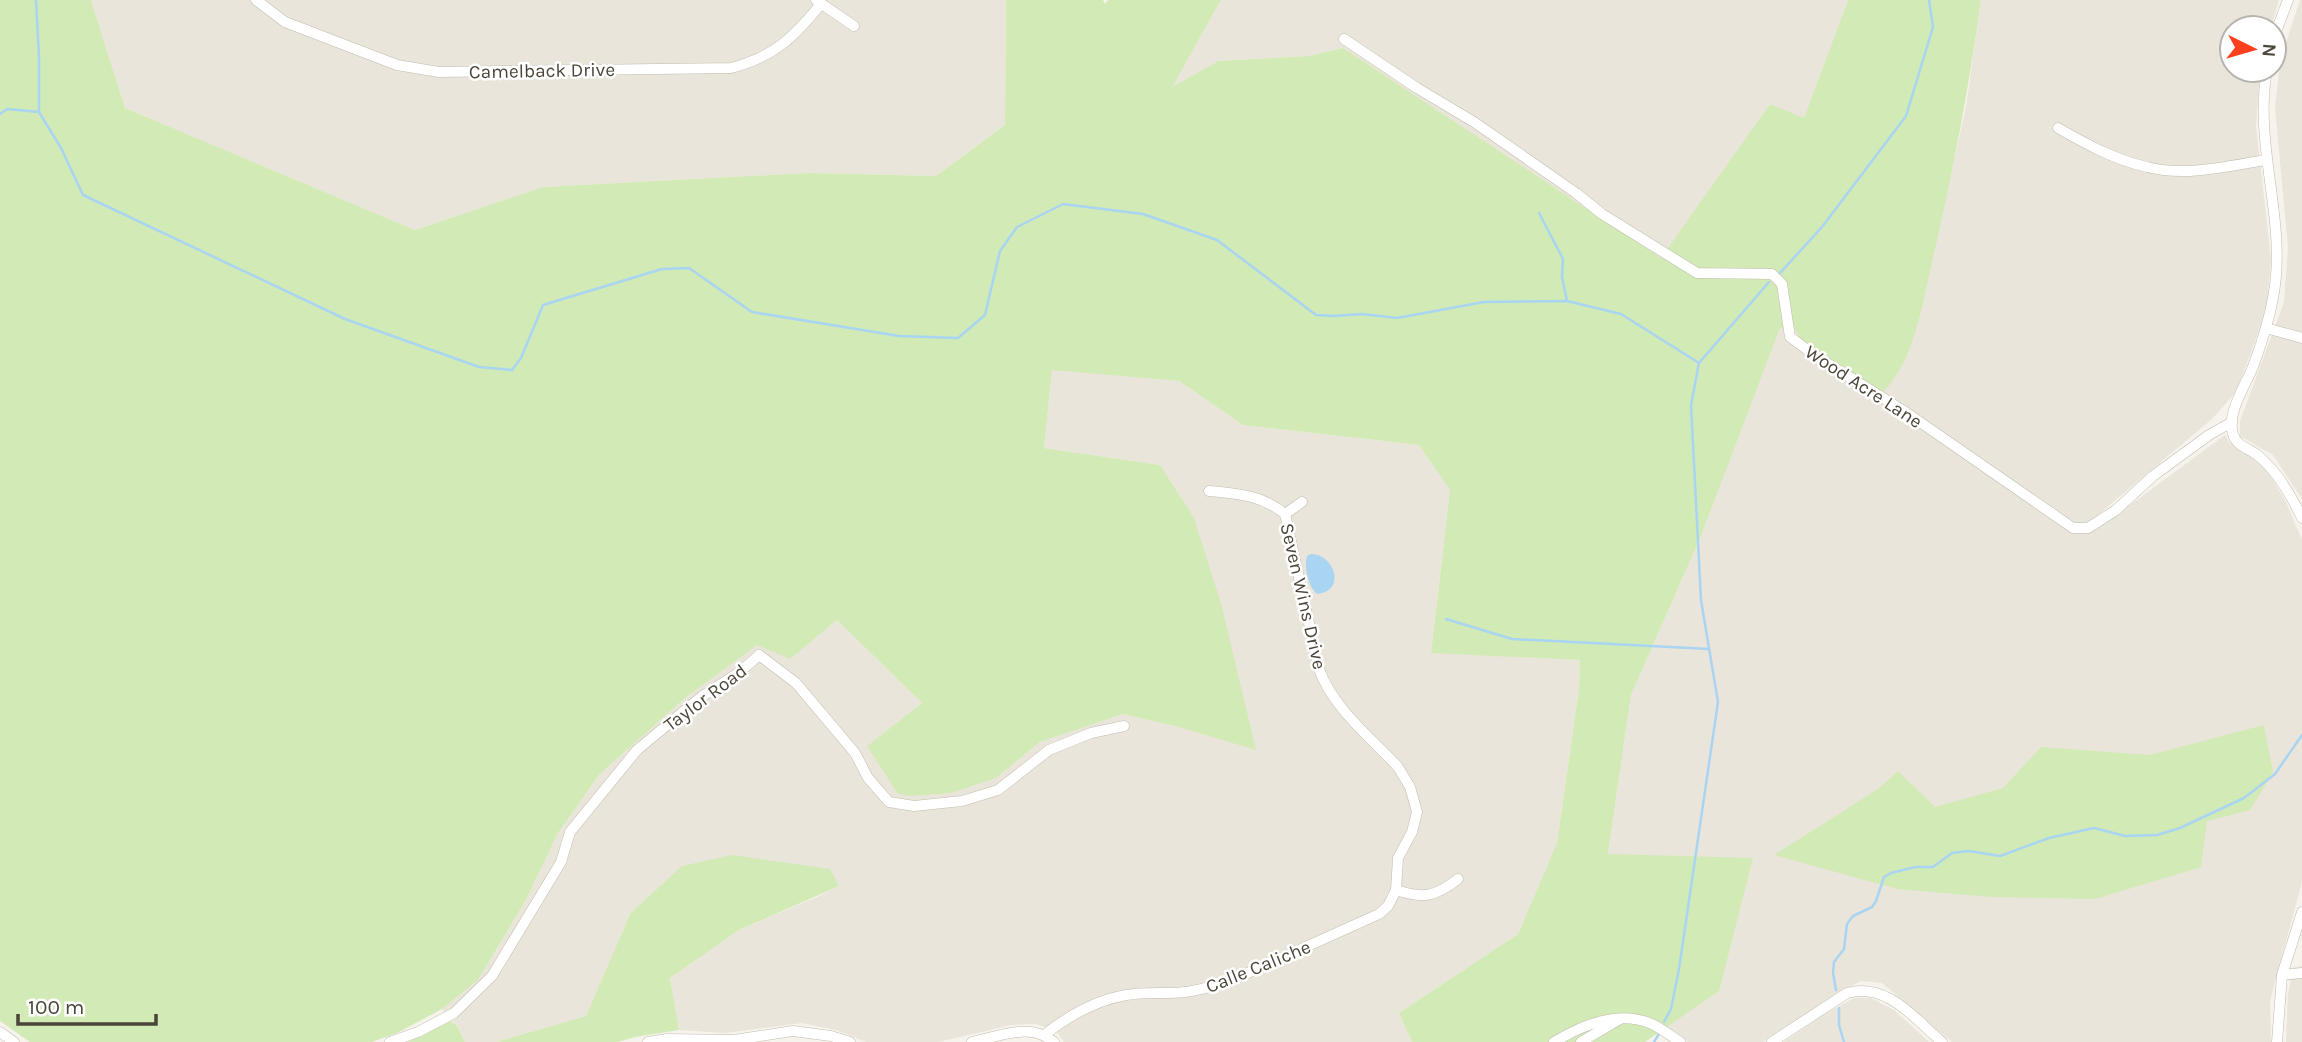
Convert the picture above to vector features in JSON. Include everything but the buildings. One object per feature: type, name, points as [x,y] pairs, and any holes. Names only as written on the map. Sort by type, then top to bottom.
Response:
[{"type":"street","name":"Camelback Drive","points":[[256,0],[285,22],[397,65],[439,72],[731,68],[759,59],[785,44],[818,2]]},
{"type":"street","points":[[818,2],[854,26]]},
{"type":"street","name":"Wood Acre Lane","points":[[1344,39],[1474,122],[1602,214],[1697,273],[1772,274],[1782,284],[1790,337],[1907,413],[2073,528],[2088,528],[2116,510],[2153,475],[2232,422]]},
{"type":"street","points":[[2265,84],[2263,104],[2274,228],[2274,295],[2266,328],[2232,422],[2233,435],[2238,443],[2269,466],[2302,518]]},
{"type":"street","points":[[2058,128],[2092,147],[2147,167],[2186,171],[2266,160]]},
{"type":"street","points":[[2266,328],[2302,338]]},
{"type":"street","name":"Seven Wins Drive","points":[[1209,491],[1240,494],[1270,502],[1285,514],[1319,669],[1325,685],[1340,706],[1406,777],[1416,801],[1416,820],[1398,859],[1396,890]]},
{"type":"street","points":[[1285,514],[1302,502]]},
{"type":"street","name":"Taylor Road","points":[[390,1042],[418,1032],[454,1013],[492,976],[561,862],[570,832],[637,750],[701,697],[760,655],[796,683],[855,753],[868,778],[889,802],[914,806],[962,801],[998,790],[1049,750],[1091,733],[1124,726]]},
{"type":"street","points":[[1396,890],[1412,895],[1431,895],[1458,879]]},
{"type":"street","name":"Calle Caliche","points":[[1044,1035],[1058,1024],[1112,998],[1184,992],[1232,980],[1379,914],[1388,906],[1396,890]]},
{"type":"street","points":[[2277,1042],[2282,975],[2302,912]]},
{"type":"street","points":[[2282,975],[2302,973]]},
{"type":"street","points":[[1772,1042],[1847,993],[1858,990],[1870,990],[1891,998],[1942,1042]]},
{"type":"street","points":[[1581,1042],[1621,1018]]},
{"type":"street","points":[[1554,1042],[1585,1026],[1606,1019],[1621,1018],[1637,1019],[1654,1025],[1680,1042]]},
{"type":"street","points":[[972,1042],[1030,1030],[1054,1042]]},
{"type":"street","points":[[648,1042],[667,1039],[734,1040],[793,1031],[831,1036],[849,1042]]},
{"type":"street","points":[[0,1032],[14,1042]]},
{"type":"shaded area","points":[[91,0],[1006,0],[1005,125],[936,176],[809,173],[543,187],[415,230],[125,108]]},
{"type":"shaded area","points":[[1221,0],[1848,0],[1804,119],[1770,104],[1661,259],[1343,48],[1309,56],[1218,61],[1171,88]]},
{"type":"shaded area","points":[[1981,0],[2279,0],[2275,14],[2218,14],[2218,84],[2259,84],[2256,126],[2271,259],[2267,309],[2236,392],[2212,419],[2086,525],[2096,530],[2225,435],[2229,442],[2265,467],[2286,502],[2302,540],[2302,882],[2270,1001],[2271,1042],[1952,1042],[1882,983],[1861,981],[1763,1042],[1688,1042],[1666,1027],[1608,854],[1631,695],[1701,536],[1780,327],[1916,330],[1966,107]]},
{"type":"shaded area","points":[[2302,0],[2302,499],[2273,455],[2240,436],[2240,421],[2284,302],[2288,248],[2275,108],[2278,84],[2288,84],[2288,37]]},
{"type":"shaded area","points":[[1052,369],[1179,381],[1243,425],[1419,445],[1450,490],[1431,652],[1580,660],[1579,688],[1557,843],[1518,934],[1399,1013],[1412,1042],[1064,1042],[1056,1031],[1036,1024],[1012,1025],[938,1042],[866,1042],[836,1030],[802,1023],[725,1033],[679,1030],[670,978],[739,930],[839,886],[630,914],[586,1016],[496,1042],[465,1042],[457,1026],[442,1009],[478,980],[527,898],[558,833],[599,775],[685,698],[757,644],[790,659],[837,620],[922,703],[867,746],[996,778],[1040,742],[1123,714],[1179,727],[1160,465],[1044,448]]},
{"type":"shaded area","points":[[2302,966],[2302,1042],[2286,1042],[2288,993],[2294,967]]},
{"type":"shaded area","points":[[1854,998],[1871,998],[1894,1010],[1929,1042],[1784,1042]]},
{"type":"green space","points":[[0,0],[91,0],[125,108],[415,230],[543,187],[809,173],[936,176],[1005,125],[1006,0],[1103,0],[1105,4],[1108,0],[1221,0],[1172,87],[1218,61],[1309,56],[1343,48],[1661,258],[1770,104],[1804,118],[1848,0],[1981,0],[1947,193],[1921,311],[1903,363],[1883,392],[1802,340],[1793,327],[1780,328],[1701,536],[1631,695],[1608,854],[1753,858],[1719,991],[1645,1042],[1412,1042],[1399,1013],[1518,934],[1557,843],[1579,688],[1580,660],[1431,653],[1450,490],[1419,445],[1243,425],[1179,381],[1052,370],[1044,448],[1160,465],[1194,518],[1222,607],[1256,750],[1123,714],[1040,742],[996,778],[951,793],[912,796],[898,794],[867,746],[922,703],[837,620],[790,659],[757,645],[685,698],[599,775],[558,833],[527,898],[478,980],[442,1009],[399,1032],[372,1042],[30,1042],[0,1021]]},
{"type":"green space","points":[[2264,725],[2273,772],[2250,810],[2207,821],[2201,867],[2095,899],[1991,897],[1897,889],[1774,855],[1878,789],[1898,771],[1935,807],[2003,788],[2041,747],[2150,755]]},
{"type":"green space","points":[[732,855],[830,869],[839,886],[739,930],[670,978],[679,1030],[618,1042],[496,1042],[586,1016],[630,914],[682,866]]},
{"type":"green space","points":[[451,1021],[457,1026],[465,1042],[408,1042]]},
{"type":"water","points":[[1311,554],[1326,560],[1334,573],[1332,586],[1317,594],[1306,571],[1307,556]]},
{"type":"waterway","points":[[36,0],[39,112],[61,148],[83,195],[345,319],[479,367],[512,370],[521,358],[543,305],[662,269],[689,268],[752,312],[899,336],[958,338],[985,315],[1000,251],[1017,227],[1063,204],[1143,214],[1217,240],[1316,315],[1362,314],[1397,318],[1484,302],[1567,301],[1621,314],[1699,363]]},
{"type":"waterway","points":[[1780,273],[1822,227],[1906,116],[1933,27],[1929,0]]},
{"type":"waterway","points":[[0,114],[7,109],[39,112]]},
{"type":"waterway","points":[[1539,213],[1563,259],[1562,277],[1567,301]]},
{"type":"waterway","points":[[1664,1022],[1671,1009],[1679,969],[1718,702],[1701,600],[1691,405],[1699,363],[1769,282]]},
{"type":"waterway","points":[[1446,619],[1512,639],[1709,649]]},
{"type":"waterway","points":[[1836,990],[1834,962],[1844,949],[1847,924],[1853,916],[1872,907],[1884,877],[1891,873],[1915,867],[1933,867],[1952,853],[1969,851],[2000,856],[2049,838],[2094,828],[2125,836],[2157,835],[2180,828],[2244,798],[2275,774],[2302,735]]},
{"type":"waterway","points":[[1839,1008],[1839,1025],[1844,1042]]},
{"type":"waterway","points":[[1654,1042],[1659,1034]]}]
